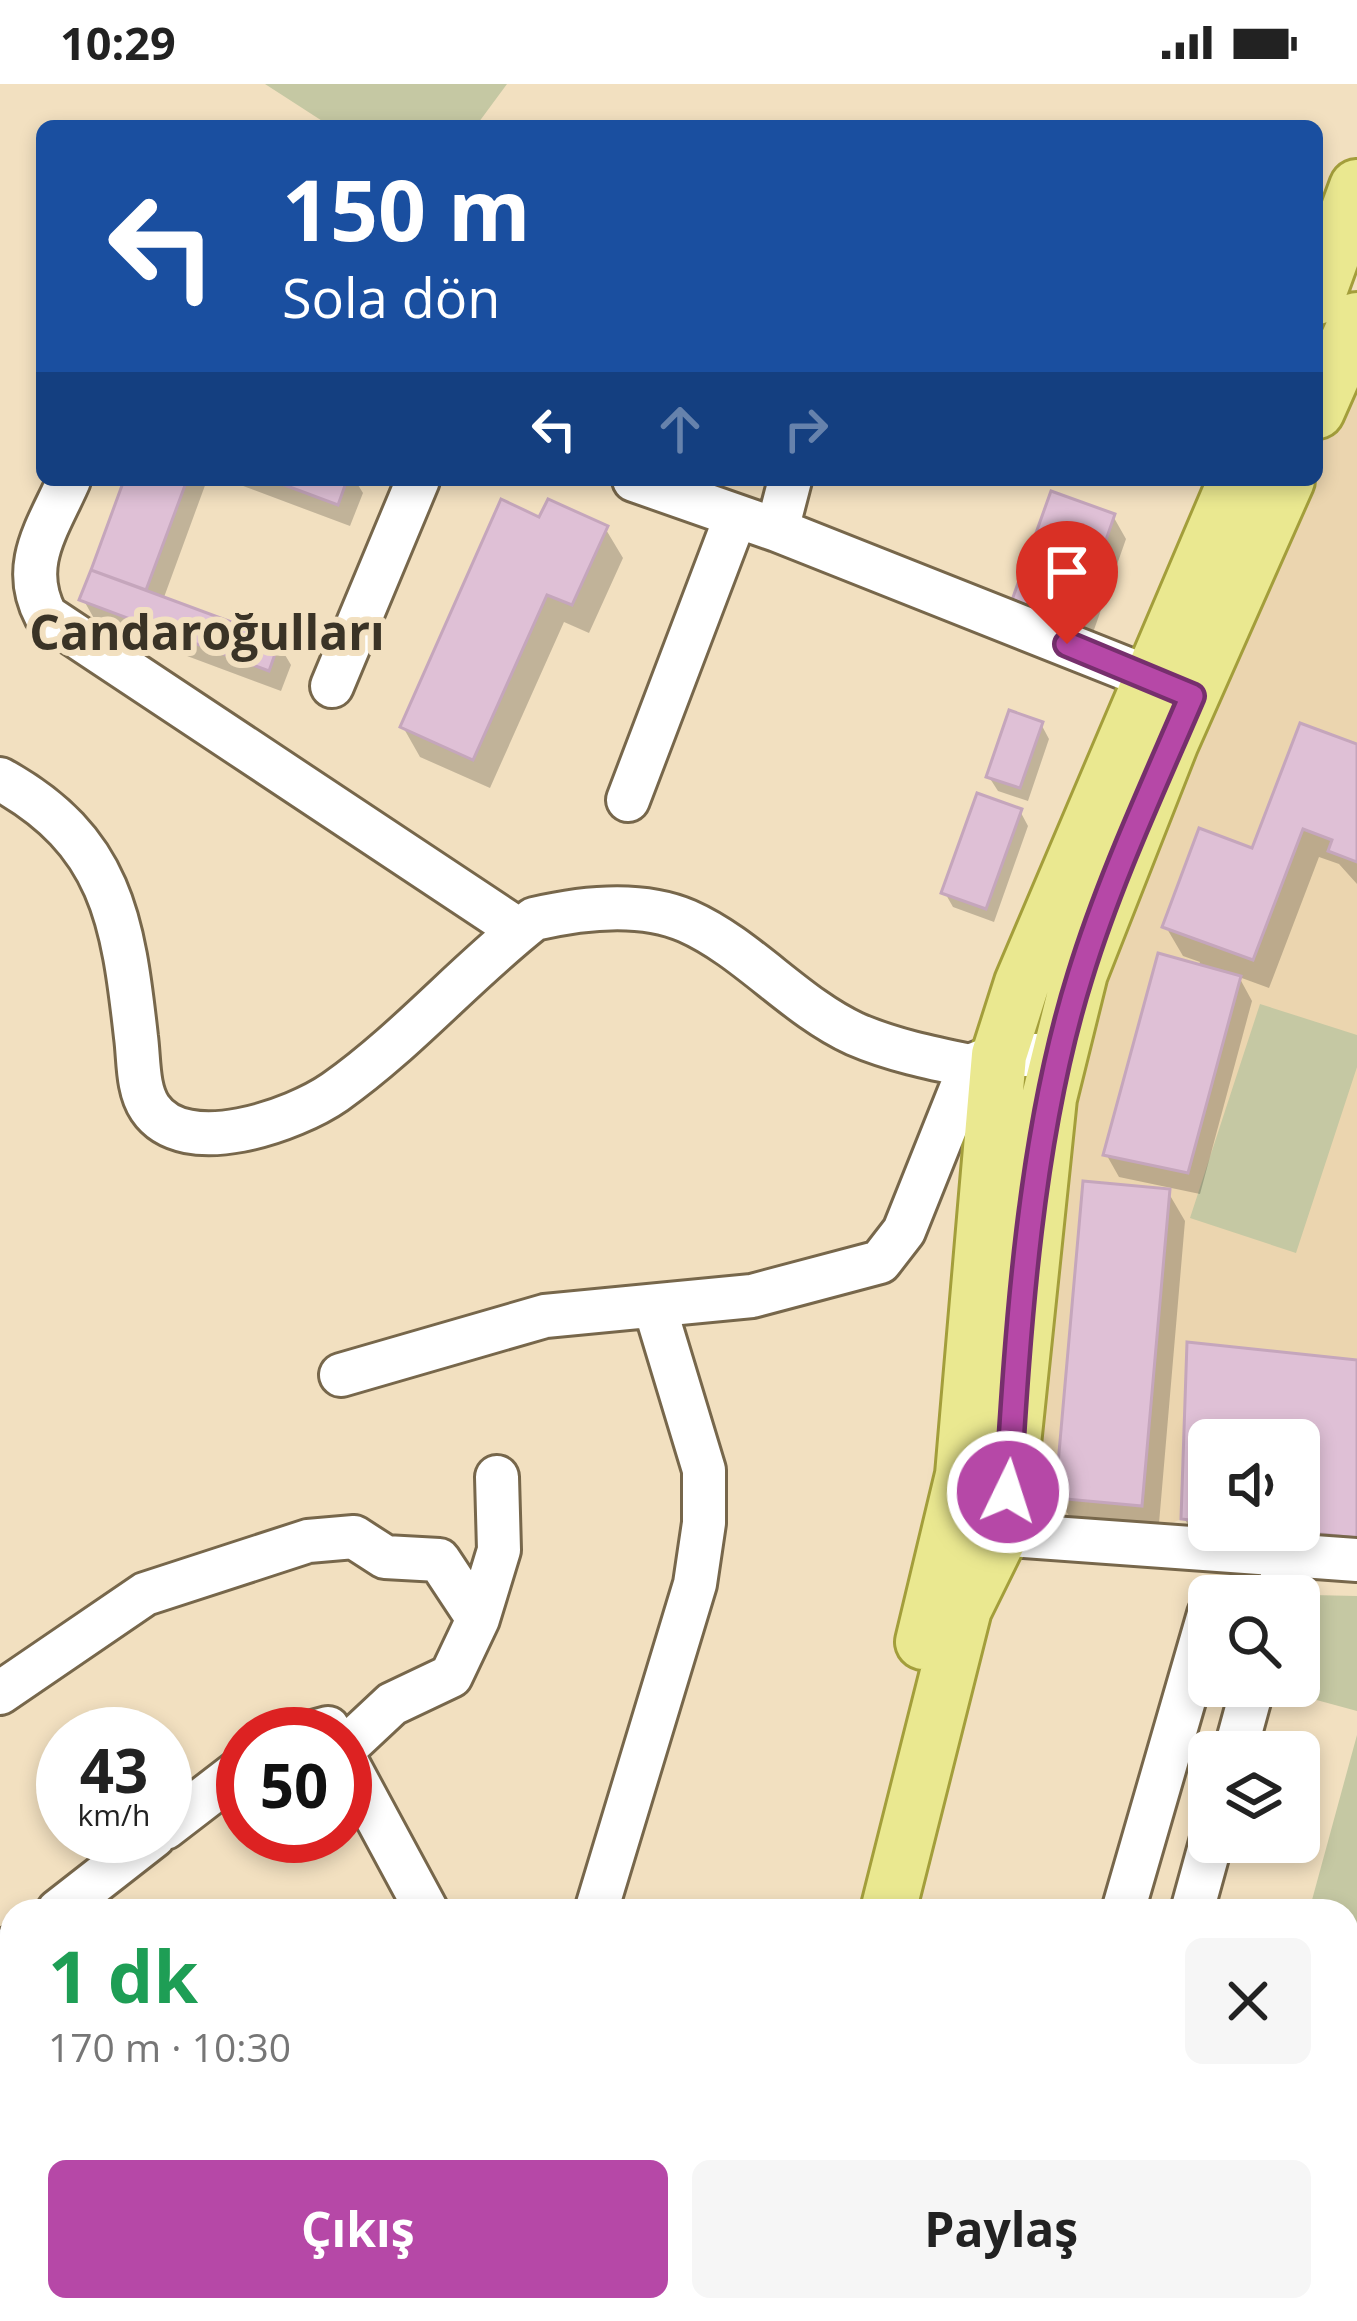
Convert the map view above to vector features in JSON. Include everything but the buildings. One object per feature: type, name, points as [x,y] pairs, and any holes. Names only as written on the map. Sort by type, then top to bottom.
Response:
[{"type":"main road","points":[[1323,280],[1357,187]]},
{"type":"main road","points":[[1323,397],[1357,320]]},
{"type":"main road","points":[[891,1899],[964,1609],[1058,1055],[1234,486]]},
{"type":"main road","points":[[860,1899],[975,1533],[963,1475],[984,1060],[1171,686],[1284,486]]},
{"type":"street","points":[[66,486],[34,559],[32,591],[46,616],[519,931]]},
{"type":"street","points":[[332,686],[415,486]]},
{"type":"street","points":[[651,486],[777,530],[1171,686]]},
{"type":"street","points":[[777,530],[788,486]]},
{"type":"street","points":[[628,800],[736,516]]},
{"type":"street","points":[[0,779],[39,801],[99,869],[119,917],[141,1088],[163,1121],[186,1131],[247,1131],[333,1094],[534,919],[572,910],[609,908],[687,921],[853,1033],[914,1055],[984,1060],[1058,1055]]},
{"type":"street","points":[[340,1375],[544,1316],[752,1296],[880,1262],[904,1232],[984,1060]]},
{"type":"street","points":[[600,1899],[695,1584],[704,1523],[704,1470],[655,1308]]},
{"type":"street","points":[[372,1723],[392,1705],[451,1676],[478,1618],[499,1550],[496,1477]]},
{"type":"street","points":[[975,1533],[1227,1552],[1280,1575]]},
{"type":"street","points":[[0,1693],[146,1594],[308,1541],[354,1537],[385,1557],[439,1561],[478,1618]]},
{"type":"street","points":[[1220,1575],[1227,1552]]},
{"type":"street","points":[[1287,1575],[1357,1560]]},
{"type":"street","points":[[1126,1899],[1188,1687]]},
{"type":"street","points":[[192,1807],[216,1789]]},
{"type":"street","points":[[372,1808],[421,1899]]},
{"type":"street","points":[[73,1899],[119,1863]]},
{"type":"street","points":[[1195,1899],[1205,1863]]},
{"type":"shaded area","points":[[1357,369],[1357,1538],[1320,1533],[1320,1419],[1188,1419],[1188,1499],[1181,1519],[1146,1535],[1019,1526],[1061,1163],[1126,896],[1300,486],[1323,486],[1323,439]]},
{"type":"green space","points":[[265,84],[507,84],[480,120],[321,120]]},
{"type":"green space","points":[[1260,1004],[1357,1035],[1357,1067],[1296,1253],[1190,1218]]},
{"type":"green space","points":[[1320,1595],[1357,1596],[1357,1711],[1320,1701]]},
{"type":"green space","points":[[1357,1735],[1357,1899],[1312,1899]]},
{"type":"district","name":"Candaroğulları","points":[[207,631]]},
{"type":"route","points":[[1008,1492],[1033,1225],[1058,1055],[1080,974],[1192,696],[1067,644]]}]
